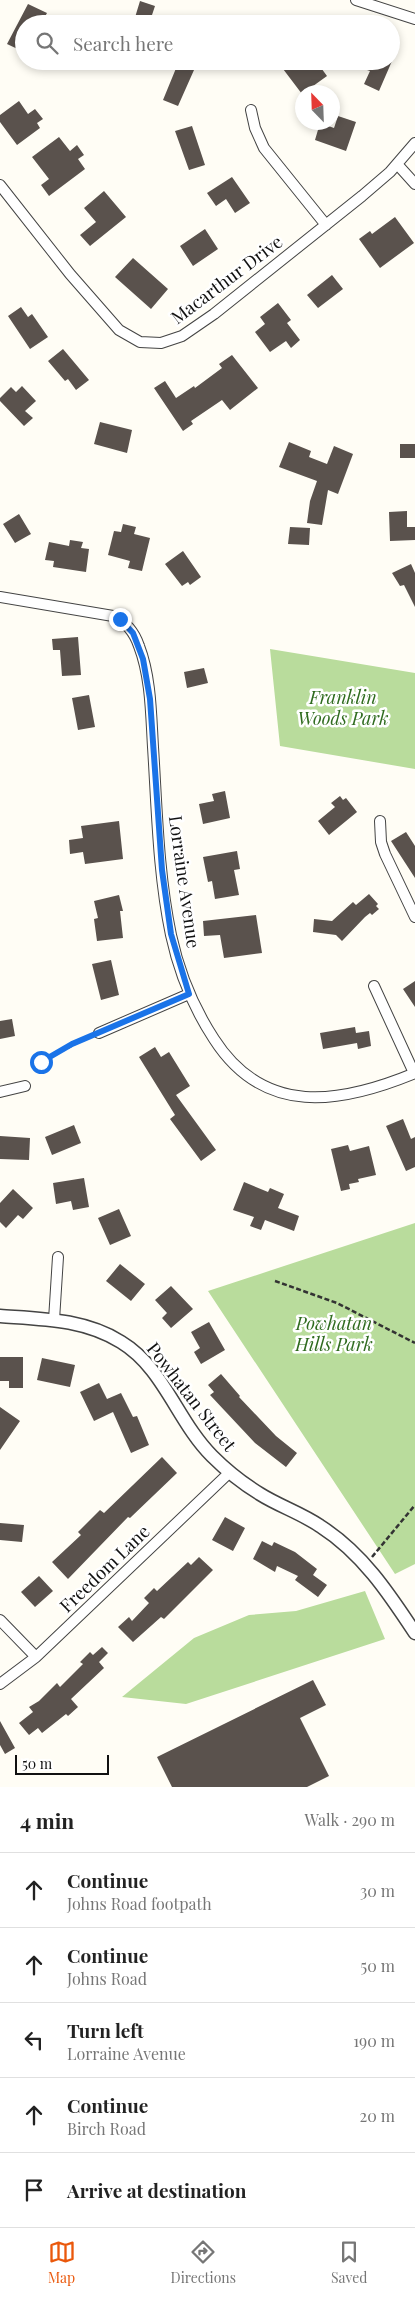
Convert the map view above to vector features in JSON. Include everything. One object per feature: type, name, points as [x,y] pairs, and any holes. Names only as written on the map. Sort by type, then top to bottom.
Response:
[{"type":"street","points":[[356,0],[415,19]]},
{"type":"street","points":[[251,110],[255,128],[264,148],[326,225]]},
{"type":"street","name":"Macarthur Drive","points":[[0,185],[70,274],[114,324],[129,338],[148,344],[161,343],[182,336],[214,314],[326,225],[397,164],[415,143]]},
{"type":"street","points":[[397,164],[415,184]]},
{"type":"street","name":"Lorraine Avenue","points":[[0,597],[112,616],[130,628],[139,645],[150,699],[159,844],[171,934],[189,994],[207,1029],[228,1060],[243,1074],[268,1090],[302,1098],[337,1096],[360,1092],[415,1073]]},
{"type":"street","points":[[380,821],[385,854],[415,917]]},
{"type":"street","points":[[374,986],[415,1073]]},
{"type":"street","points":[[99,1033],[189,994]]},
{"type":"street","points":[[0,1092],[25,1086]]},
{"type":"street","points":[[54,1320],[58,1257]]},
{"type":"street","name":"Powhatan Street","points":[[0,1316],[79,1323],[103,1332],[139,1354],[159,1379],[193,1434],[230,1473],[261,1495],[321,1526],[366,1564],[415,1633]]},
{"type":"street","name":"Freedom Lane","points":[[0,1684],[36,1657],[230,1473]]},
{"type":"street","points":[[0,1620],[36,1657]]},
{"type":"path","points":[[41,1062],[99,1033]]},
{"type":"path","points":[[274,1281],[337,1303],[415,1343]]},
{"type":"path","points":[[366,1564],[415,1505]]},
{"type":"green space","name":"Franklin Woods Park","points":[[270,649],[415,673],[415,769],[280,746]]},
{"type":"green space","name":"Powhatan Hills Park","points":[[415,1223],[415,1564],[395,1574],[208,1291]]},
{"type":"green space","points":[[365,1591],[385,1639],[186,1704],[122,1697],[194,1638],[249,1615],[296,1611]]},
{"type":"building","points":[[140,1],[155,6],[152,15],[136,15]]},
{"type":"building","points":[[28,4],[47,13],[46,15],[22,15]]},
{"type":"building","points":[[15,29],[15,48],[7,44]]},
{"type":"building","points":[[175,70],[194,70],[178,106],[163,100]]},
{"type":"building","points":[[284,70],[323,70],[327,76],[314,85],[295,85]]},
{"type":"building","points":[[367,70],[388,70],[379,91],[364,84],[370,71]]},
{"type":"building","points":[[19,101],[28,114],[35,109],[43,119],[37,123],[40,128],[17,145],[0,122],[0,115]]},
{"type":"building","points":[[340,117],[356,122],[346,151],[315,140],[318,130],[340,130]]},
{"type":"building","points":[[192,126],[205,165],[189,170],[175,131]]},
{"type":"building","points":[[59,137],[70,151],[77,145],[84,155],[78,159],[85,169],[49,196],[41,185],[49,179],[32,157]]},
{"type":"building","points":[[232,177],[250,203],[235,213],[226,199],[216,206],[207,193]]},
{"type":"building","points":[[104,191],[126,217],[90,246],[80,235],[96,222],[84,208]]},
{"type":"building","points":[[395,217],[414,243],[380,268],[359,239],[370,231],[372,234]]},
{"type":"building","points":[[205,229],[218,249],[193,266],[180,246]]},
{"type":"building","points":[[133,258],[168,289],[151,309],[115,277]]},
{"type":"building","points":[[332,275],[343,289],[318,308],[307,295]]},
{"type":"building","points":[[278,303],[291,320],[287,323],[300,340],[291,348],[286,341],[270,352],[255,332],[265,324],[260,317]]},
{"type":"building","points":[[21,307],[28,317],[32,314],[48,337],[30,349],[8,316]]},
{"type":"building","points":[[63,349],[89,380],[76,390],[68,379],[65,381],[48,361]]},
{"type":"building","points":[[232,355],[258,388],[230,410],[222,400],[191,421],[193,424],[183,431],[154,388],[165,381],[176,398],[194,386],[195,388],[222,368],[219,364]]},
{"type":"building","points":[[22,386],[36,401],[25,411],[33,418],[24,426],[0,401],[0,398],[11,387],[16,392]]},
{"type":"building","points":[[100,422],[132,430],[127,453],[94,444]]},
{"type":"building","points":[[289,442],[311,451],[309,457],[327,464],[334,446],[353,454],[338,494],[328,490],[322,525],[307,523],[310,501],[317,481],[279,467]]},
{"type":"building","points":[[400,444],[415,444],[415,458],[400,458]]},
{"type":"building","points":[[407,511],[407,527],[415,527],[415,540],[390,541],[389,512]]},
{"type":"building","points":[[19,514],[31,534],[15,543],[3,524]]},
{"type":"building","points":[[123,524],[136,527],[134,534],[150,538],[142,571],[128,568],[130,561],[108,555],[114,531],[121,532]]},
{"type":"building","points":[[290,527],[310,528],[309,545],[288,544]]},
{"type":"building","points":[[70,540],[83,542],[81,548],[89,549],[86,572],[53,567],[54,561],[45,560],[49,542],[69,546]]},
{"type":"building","points":[[183,551],[201,577],[190,585],[188,582],[182,586],[165,564]]},
{"type":"building","points":[[411,564],[415,573],[415,607],[404,585],[400,586],[392,573]]},
{"type":"building","points":[[78,637],[81,675],[62,676],[60,650],[53,650],[52,639]]},
{"type":"building","points":[[204,668],[208,683],[187,688],[184,672]]},
{"type":"building","points":[[89,695],[95,727],[78,730],[72,698]]},
{"type":"building","points":[[225,791],[230,818],[203,824],[199,804],[214,801],[212,794]]},
{"type":"building","points":[[340,796],[343,800],[346,798],[357,812],[329,835],[318,821],[335,807],[331,803]]},
{"type":"building","points":[[119,821],[123,859],[85,864],[83,852],[70,854],[69,840],[83,838],[81,826]]},
{"type":"building","points":[[406,832],[415,846],[415,878],[391,841]]},
{"type":"building","points":[[237,851],[240,869],[234,870],[239,895],[215,899],[212,881],[208,882],[203,857]]},
{"type":"building","points":[[369,894],[378,904],[376,906],[379,909],[372,915],[370,913],[365,917],[342,941],[336,935],[313,932],[314,919],[332,921],[353,902],[356,905]]},
{"type":"building","points":[[119,895],[123,911],[120,911],[123,938],[97,941],[94,919],[98,918],[94,901]]},
{"type":"building","points":[[256,915],[262,953],[224,958],[220,935],[204,936],[203,921]]},
{"type":"building","points":[[111,960],[119,995],[101,1000],[92,964]]},
{"type":"building","points":[[415,981],[415,1007],[403,989]]},
{"type":"building","points":[[12,1019],[15,1036],[0,1039],[0,1021]]},
{"type":"building","points":[[355,1027],[356,1033],[369,1031],[371,1046],[358,1049],[357,1043],[323,1049],[320,1033]]},
{"type":"building","points":[[155,1047],[161,1057],[169,1052],[190,1086],[176,1095],[216,1150],[201,1161],[170,1119],[175,1115],[139,1057]]},
{"type":"building","points":[[403,1119],[411,1139],[415,1137],[415,1167],[406,1171],[386,1126]]},
{"type":"building","points":[[74,1125],[81,1143],[52,1155],[45,1137]]},
{"type":"building","points":[[0,1136],[30,1138],[29,1160],[0,1159]]},
{"type":"building","points":[[348,1145],[350,1151],[369,1146],[376,1175],[358,1179],[359,1182],[349,1184],[350,1189],[341,1191],[331,1149]]},
{"type":"building","points":[[84,1178],[89,1207],[73,1210],[71,1201],[56,1204],[53,1183]]},
{"type":"building","points":[[244,1182],[268,1192],[270,1188],[284,1194],[278,1208],[299,1216],[294,1231],[265,1220],[261,1230],[250,1226],[254,1217],[233,1210]]},
{"type":"building","points":[[13,1189],[33,1208],[23,1219],[18,1215],[6,1228],[0,1222],[0,1203]]},
{"type":"building","points":[[119,1209],[131,1236],[110,1245],[98,1218]]},
{"type":"building","points":[[120,1264],[145,1284],[131,1301],[106,1281]]},
{"type":"building","points":[[171,1286],[193,1309],[171,1328],[162,1318],[167,1313],[155,1300]]},
{"type":"building","points":[[209,1322],[225,1350],[201,1364],[194,1352],[200,1348],[191,1332]]},
{"type":"building","points":[[0,1357],[23,1357],[23,1388],[9,1388],[9,1381],[0,1381]]},
{"type":"building","points":[[42,1358],[75,1365],[70,1387],[37,1380]]},
{"type":"building","points":[[221,1374],[239,1397],[276,1436],[297,1453],[286,1467],[255,1443],[210,1395],[214,1392],[208,1385]]},
{"type":"building","points":[[99,1383],[107,1399],[121,1393],[133,1417],[137,1416],[149,1445],[131,1453],[113,1412],[94,1421],[80,1392]]},
{"type":"building","points":[[0,1407],[20,1421],[0,1450]]},
{"type":"building","points":[[162,1457],[177,1473],[130,1518],[128,1517],[68,1579],[52,1562],[81,1535],[78,1532],[100,1510],[104,1513]]},
{"type":"building","points":[[225,1517],[245,1528],[233,1551],[212,1540]]},
{"type":"building","points":[[0,1523],[24,1525],[22,1542],[0,1540]]},
{"type":"building","points":[[262,1541],[272,1546],[274,1542],[295,1552],[317,1569],[313,1575],[327,1585],[318,1597],[295,1580],[298,1576],[277,1566],[275,1572],[253,1559]]},
{"type":"building","points":[[199,1557],[213,1570],[164,1619],[161,1617],[133,1642],[118,1627],[129,1617],[132,1621],[149,1603],[144,1598],[154,1588],[157,1591],[188,1562],[191,1565]]},
{"type":"building","points":[[39,1576],[53,1591],[35,1607],[21,1592]]},
{"type":"building","points":[[102,1647],[108,1653],[99,1662],[104,1668],[71,1699],[78,1707],[42,1733],[38,1728],[29,1735],[19,1723],[33,1712],[29,1707],[39,1701],[57,1683],[60,1687],[83,1664],[80,1662],[90,1652],[93,1655]]},
{"type":"building","points":[[313,1680],[326,1705],[300,1718],[329,1776],[307,1787],[172,1787],[157,1757]]},
{"type":"building","points":[[0,1721],[15,1748],[5,1754],[0,1745]]},
{"type":"route","points":[[41,1062],[72,1044],[189,994],[171,934],[162,870],[150,699],[143,659],[133,633],[120,619]]}]
